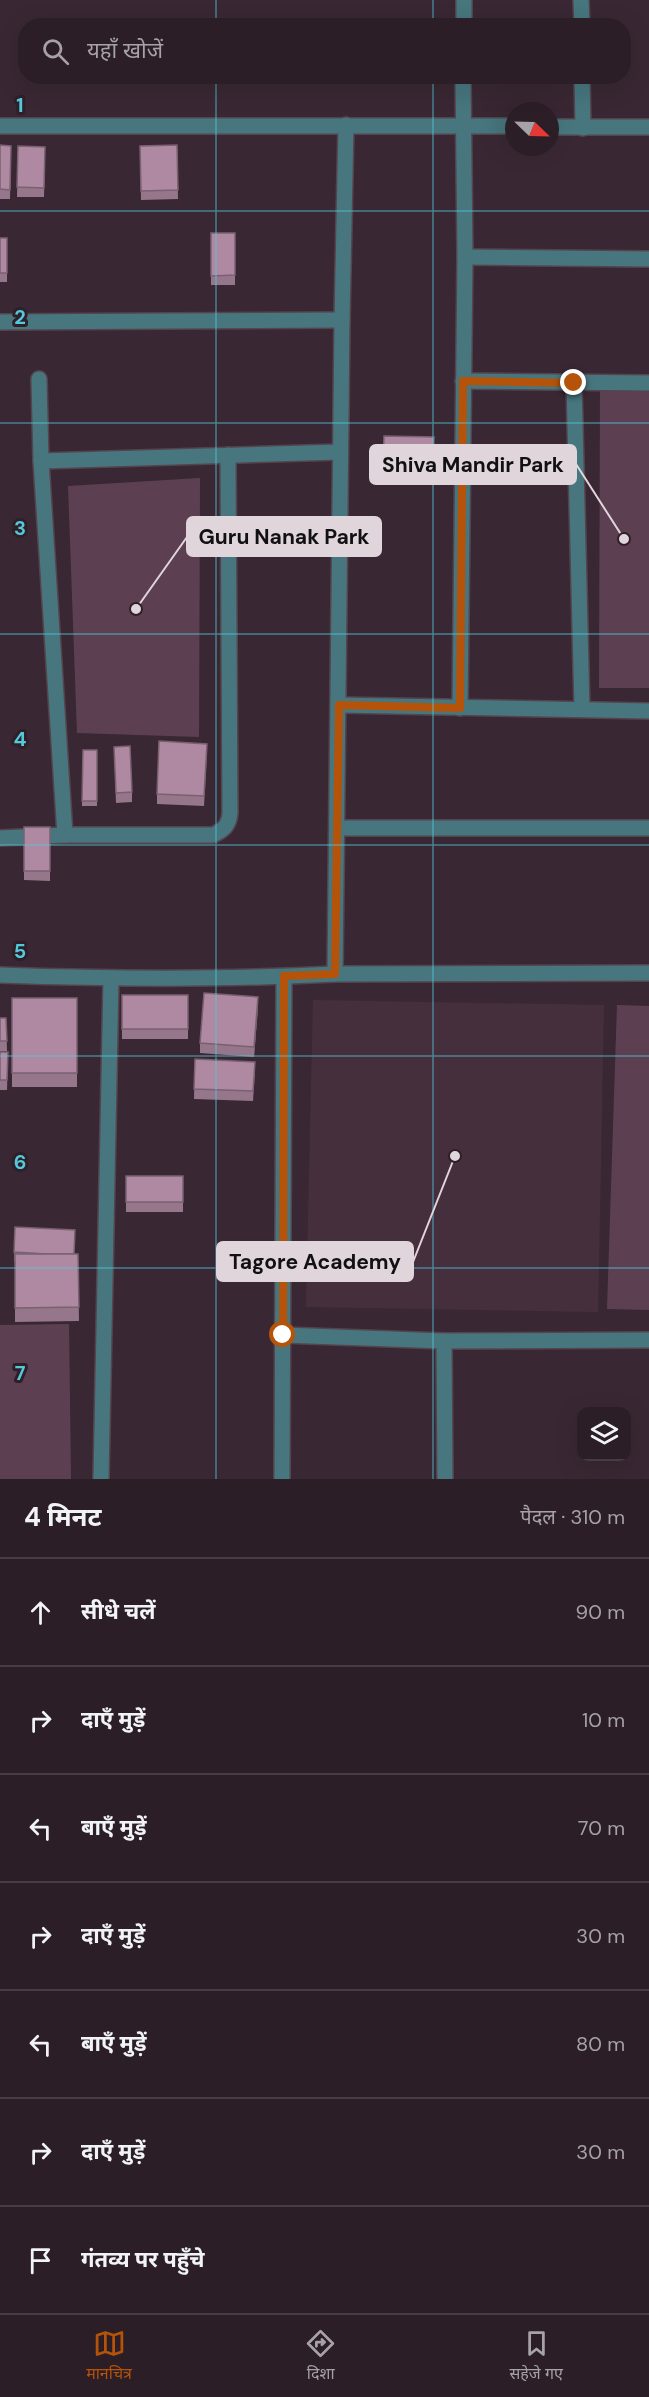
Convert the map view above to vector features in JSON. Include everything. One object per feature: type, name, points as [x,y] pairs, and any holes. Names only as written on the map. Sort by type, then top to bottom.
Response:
[{"type":"street","points":[[464,0],[464,18]]},
{"type":"street","points":[[581,0],[582,18]]},
{"type":"street","points":[[460,708],[465,257],[463,84]]},
{"type":"street","points":[[582,84],[583,128]]},
{"type":"street","points":[[335,974],[346,125]]},
{"type":"street","points":[[0,126],[505,126]]},
{"type":"street","points":[[559,127],[649,127]]},
{"type":"street","points":[[465,257],[649,259]]},
{"type":"street","points":[[0,322],[342,320]]},
{"type":"street","points":[[39,379],[41,461],[65,835]]},
{"type":"street","points":[[463,381],[649,383]]},
{"type":"street","points":[[574,383],[582,709]]},
{"type":"street","points":[[41,461],[340,452]]},
{"type":"street","points":[[0,838],[65,835],[213,835],[222,831],[229,820],[228,455]]},
{"type":"street","points":[[339,705],[649,711]]},
{"type":"street","points":[[338,828],[649,828]]},
{"type":"street","points":[[0,975],[111,979],[335,974],[649,973]]},
{"type":"street","points":[[282,1479],[284,976]]},
{"type":"street","points":[[101,1479],[111,979]]},
{"type":"street","points":[[283,1335],[444,1341],[649,1340]]},
{"type":"street","points":[[444,1341],[445,1479]]},
{"type":"shaded area","points":[[600,390],[649,390],[649,688],[599,688]]},
{"type":"shaded area","points":[[200,478],[199,737],[77,733],[68,486]]},
{"type":"shaded area","points":[[313,1000],[604,1005],[598,1312],[306,1307]]},
{"type":"shaded area","points":[[617,1005],[649,1006],[649,1310],[607,1309]]},
{"type":"shaded area","points":[[69,1324],[71,1479],[0,1479],[0,1325]]},
{"type":"building","points":[[0,145],[11,146],[10,190],[0,189]]},
{"type":"building","points":[[177,145],[178,190],[141,191],[140,146]]},
{"type":"building","points":[[18,146],[45,147],[44,188],[17,187]]},
{"type":"building","points":[[211,233],[235,233],[235,275],[211,276]]},
{"type":"building","points":[[0,238],[7,238],[7,273],[0,273]]},
{"type":"building","points":[[384,436],[434,437],[433,473],[383,472]]},
{"type":"building","points":[[159,741],[207,744],[204,796],[157,794]]},
{"type":"building","points":[[130,746],[132,792],[116,793],[114,747]]},
{"type":"building","points":[[83,750],[97,750],[97,801],[82,801]]},
{"type":"building","points":[[24,827],[50,827],[50,871],[24,871]]},
{"type":"building","points":[[204,993],[258,997],[254,1047],[200,1043]]},
{"type":"building","points":[[122,995],[188,995],[188,1029],[122,1029]]},
{"type":"building","points":[[12,998],[77,998],[77,1073],[12,1073]]},
{"type":"building","points":[[0,1018],[6,1018],[7,1041],[0,1041]]},
{"type":"building","points":[[0,1052],[8,1052],[7,1080],[0,1080]]},
{"type":"building","points":[[195,1059],[255,1062],[253,1091],[194,1089]]},
{"type":"building","points":[[126,1176],[183,1176],[183,1202],[126,1202]]},
{"type":"building","points":[[15,1227],[75,1230],[74,1254],[14,1252]]},
{"type":"building","points":[[15,1254],[78,1254],[79,1307],[15,1308]]},
{"type":"place","name":"Shiva Mandir Park","points":[[624,539]]},
{"type":"place","name":"Guru Nanak Park","points":[[136,609]]},
{"type":"place","name":"Tagore Academy","points":[[455,1156]]},
{"type":"route","points":[[283,1335],[284,976],[335,974],[339,705],[460,708],[463,381],[574,383]]}]
